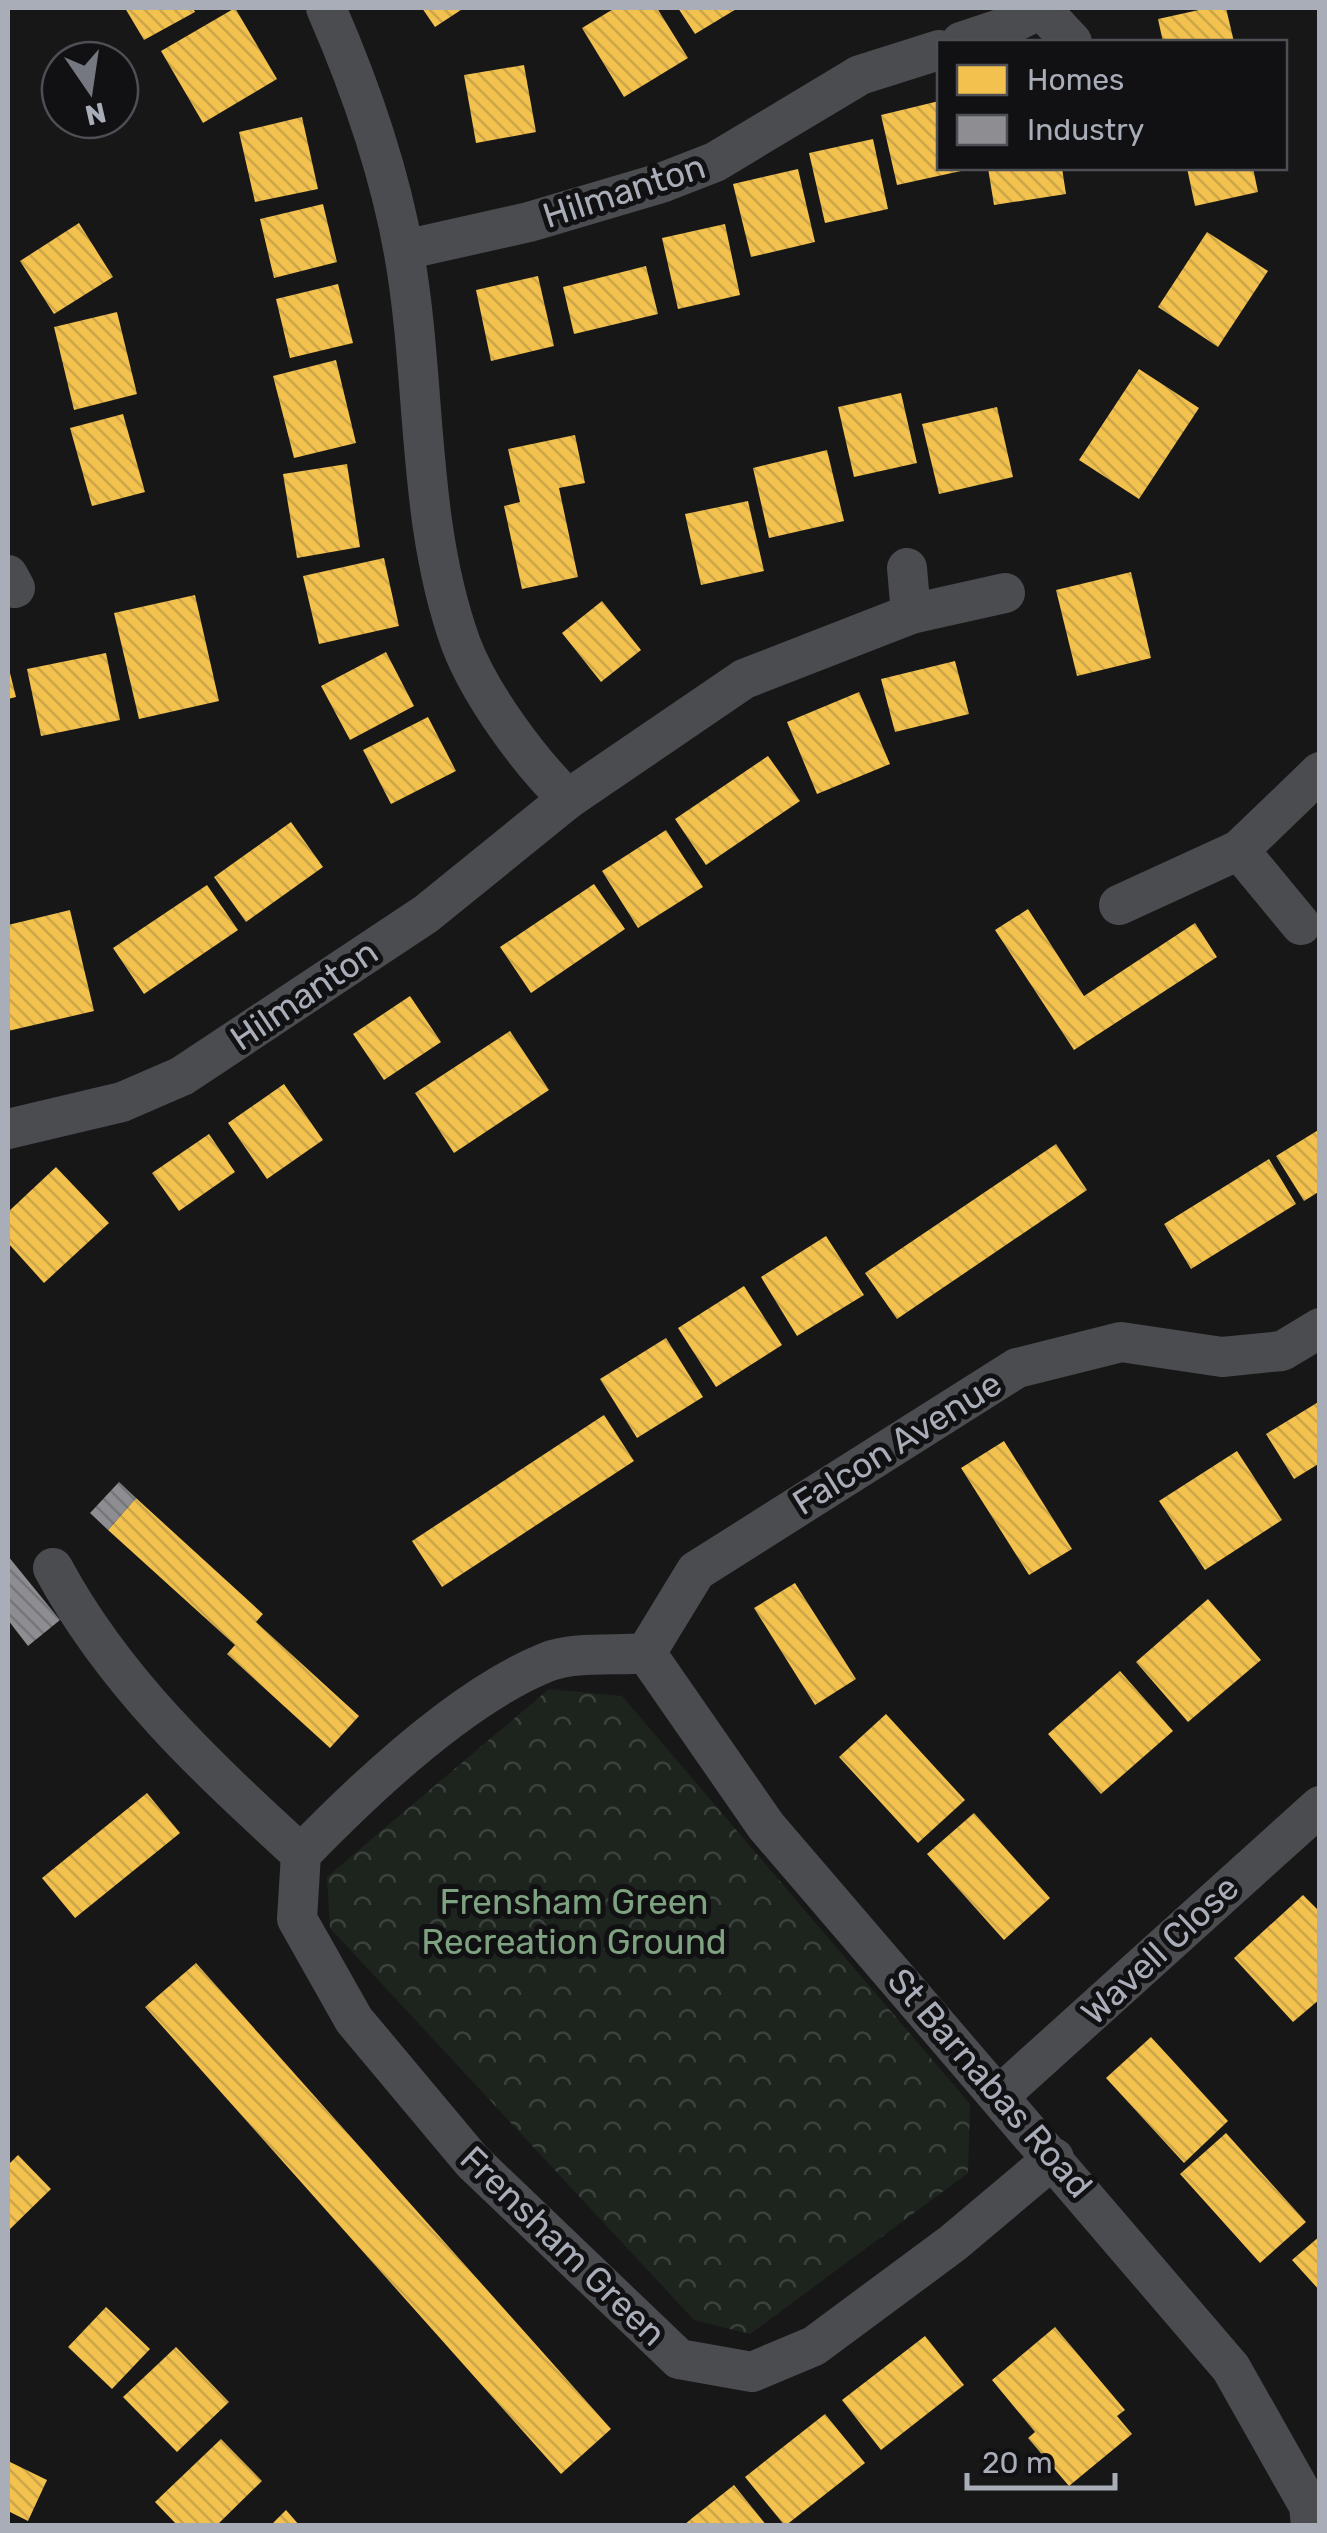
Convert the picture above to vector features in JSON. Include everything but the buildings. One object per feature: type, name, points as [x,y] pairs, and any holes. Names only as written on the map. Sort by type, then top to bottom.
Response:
[{"type":"street","points":[[326,8],[362,92],[404,250],[420,366],[433,530],[462,646],[530,762],[568,799]]},
{"type":"street","points":[[966,40],[1042,9],[1070,40]]},
{"type":"street","name":"Hilmanton","points":[[404,250],[529,222],[661,182],[714,162],[860,75],[937,51]]},
{"type":"street","points":[[907,568],[911,614]]},
{"type":"street","name":"Hilmanton","points":[[8,1128],[122,1102],[182,1076],[426,914],[568,799],[744,679],[911,614],[1006,592]]},
{"type":"street","points":[[1118,905],[1239,850],[1320,772]]},
{"type":"street","points":[[1239,850],[1301,926]]},
{"type":"street","name":"Falcon Avenue","points":[[646,1654],[696,1572],[1017,1368],[1120,1342],[1222,1357],[1282,1351],[1320,1328]]},
{"type":"street","points":[[53,1568],[77,1612],[136,1693],[301,1854],[343,1811],[458,1714],[550,1661],[646,1654]]},
{"type":"street","name":"St Barnabas Road","points":[[646,1654],[766,1826],[1231,2368],[1309,2506],[1310,2526]]},
{"type":"street","name":"Wavell Close","points":[[1000,2095],[1119,1992],[1296,1822],[1320,1806]]},
{"type":"street","name":"Frensham Green","points":[[301,1854],[298,1919],[354,2020],[472,2160],[679,2359],[752,2372],[814,2346],[953,2243],[1054,2158]]},
{"type":"green space","name":"Frensham Green Recreation Ground","points":[[549,1689],[622,1696],[970,2104],[968,2173],[750,2334],[694,2320],[330,1928],[327,1877]]}]
